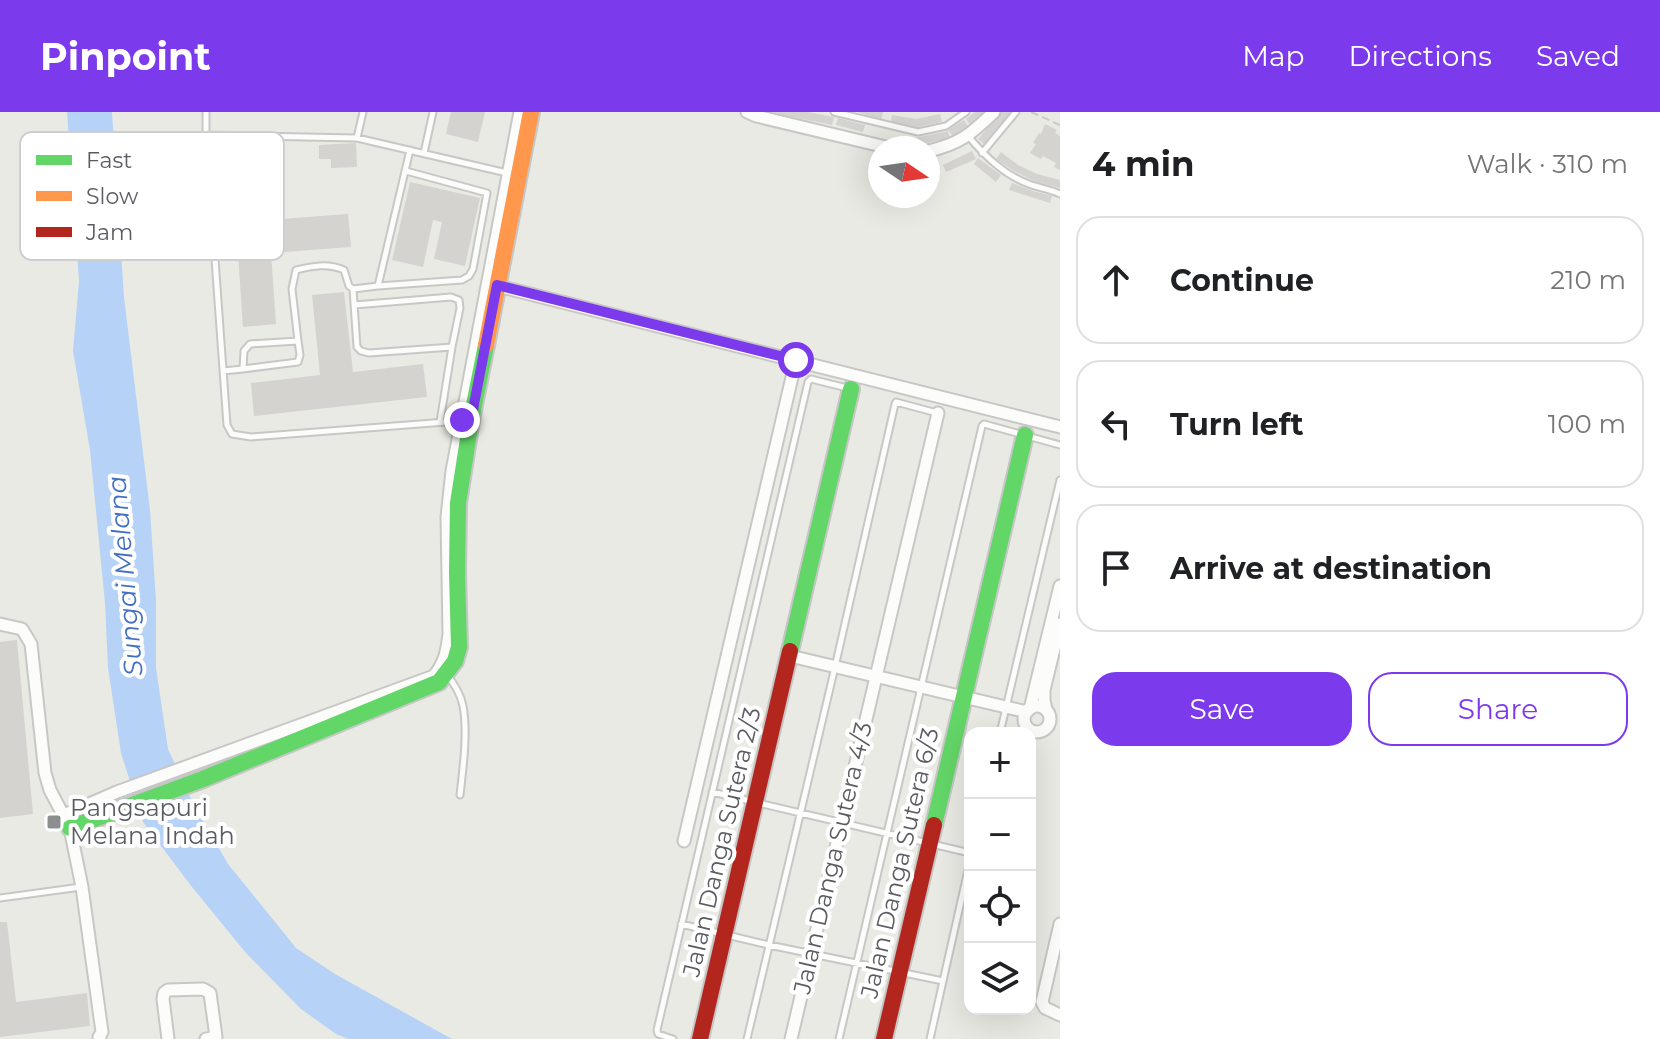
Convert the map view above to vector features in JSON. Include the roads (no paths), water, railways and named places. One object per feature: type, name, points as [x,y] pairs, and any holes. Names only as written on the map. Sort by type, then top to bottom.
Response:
[{"type":"street","points":[[514,174],[520,112]]},
{"type":"street","points":[[119,800],[203,779],[439,682],[455,661],[459,647],[458,503],[467,420],[514,174],[531,112]]},
{"type":"street","points":[[940,149],[968,136],[994,112]]},
{"type":"street","points":[[753,113],[868,142]]},
{"type":"street","points":[[492,284],[1060,427]]},
{"type":"street","points":[[684,841],[796,360]]},
{"type":"street","name":"Jalan Danga Sutera 2/3","points":[[700,1039],[851,389]]},
{"type":"street","name":"Jalan Danga Sutera 4/3","points":[[791,1039],[938,413]]},
{"type":"street","points":[[67,821],[119,800],[194,763],[434,676],[447,654],[447,517],[452,471],[467,420]]},
{"type":"street","name":"Jalan Danga Sutera 6/3","points":[[884,1039],[1025,435]]},
{"type":"street","points":[[1053,718],[1044,729],[1036,732],[1028,728],[1025,720],[1060,586]]},
{"type":"street","points":[[0,624],[22,629],[31,644],[45,773],[50,790],[67,821],[82,887],[102,1032],[96,1038]]},
{"type":"street","points":[[1053,718],[1044,700],[1044,690],[1060,624]]},
{"type":"street","points":[[790,656],[1006,707],[1028,710],[1038,706],[1053,718]]},
{"type":"street","points":[[1060,924],[1042,1002],[1045,1008],[1060,1015]]},
{"type":"street","points":[[168,1039],[164,993],[168,990],[203,989],[210,993],[216,1037],[206,1039]]},
{"type":"lane","points":[[357,138],[363,112]]},
{"type":"lane","points":[[424,153],[433,112]]},
{"type":"lane","points":[[834,112],[918,132],[946,126],[966,112]]},
{"type":"lane","points":[[982,153],[1016,112]]},
{"type":"lane","points":[[968,136],[982,153],[1010,175],[1060,194]]},
{"type":"lane","points":[[284,137],[357,138],[514,174]]},
{"type":"lane","points":[[378,286],[410,150]]},
{"type":"lane","points":[[353,289],[462,280],[473,269],[487,193],[405,171]]},
{"type":"lane","points":[[215,260],[227,425],[232,434],[251,437],[467,420]]},
{"type":"lane","points":[[223,371],[298,362],[300,355],[292,289],[296,270],[317,265],[344,270],[353,289],[357,347],[361,351],[452,347]]},
{"type":"lane","points":[[354,305],[451,297],[459,300],[440,422]]},
{"type":"lane","points":[[243,369],[244,351],[250,344],[298,341]]},
{"type":"lane","points":[[673,1039],[658,1034],[657,1030],[808,382],[811,379],[851,389]]},
{"type":"lane","points":[[747,1039],[895,404],[938,413]]},
{"type":"lane","points":[[839,1039],[982,426],[984,424],[1060,445]]},
{"type":"lane","points":[[1001,727],[1060,480]]},
{"type":"lane","points":[[447,673],[463,705],[460,795]]},
{"type":"lane","points":[[712,792],[964,852]]},
{"type":"lane","points":[[930,1039],[968,871]]},
{"type":"lane","points":[[0,898],[82,887]]},
{"type":"lane","points":[[681,924],[943,981]]},
{"type":"water","points":[[67,112],[112,112],[113,132],[68,132]]},
{"type":"water","name":"Sungai Melana","points":[[78,260],[122,260],[150,510],[156,600],[156,668],[168,749],[194,805],[228,864],[296,948],[335,974],[452,1039],[348,1039],[336,1034],[301,1009],[246,953],[143,822],[121,753],[108,668],[90,450],[73,351],[79,281]]},
{"type":"place","name":"Pangsapuri Melana Indah","points":[[54,822]]}]
